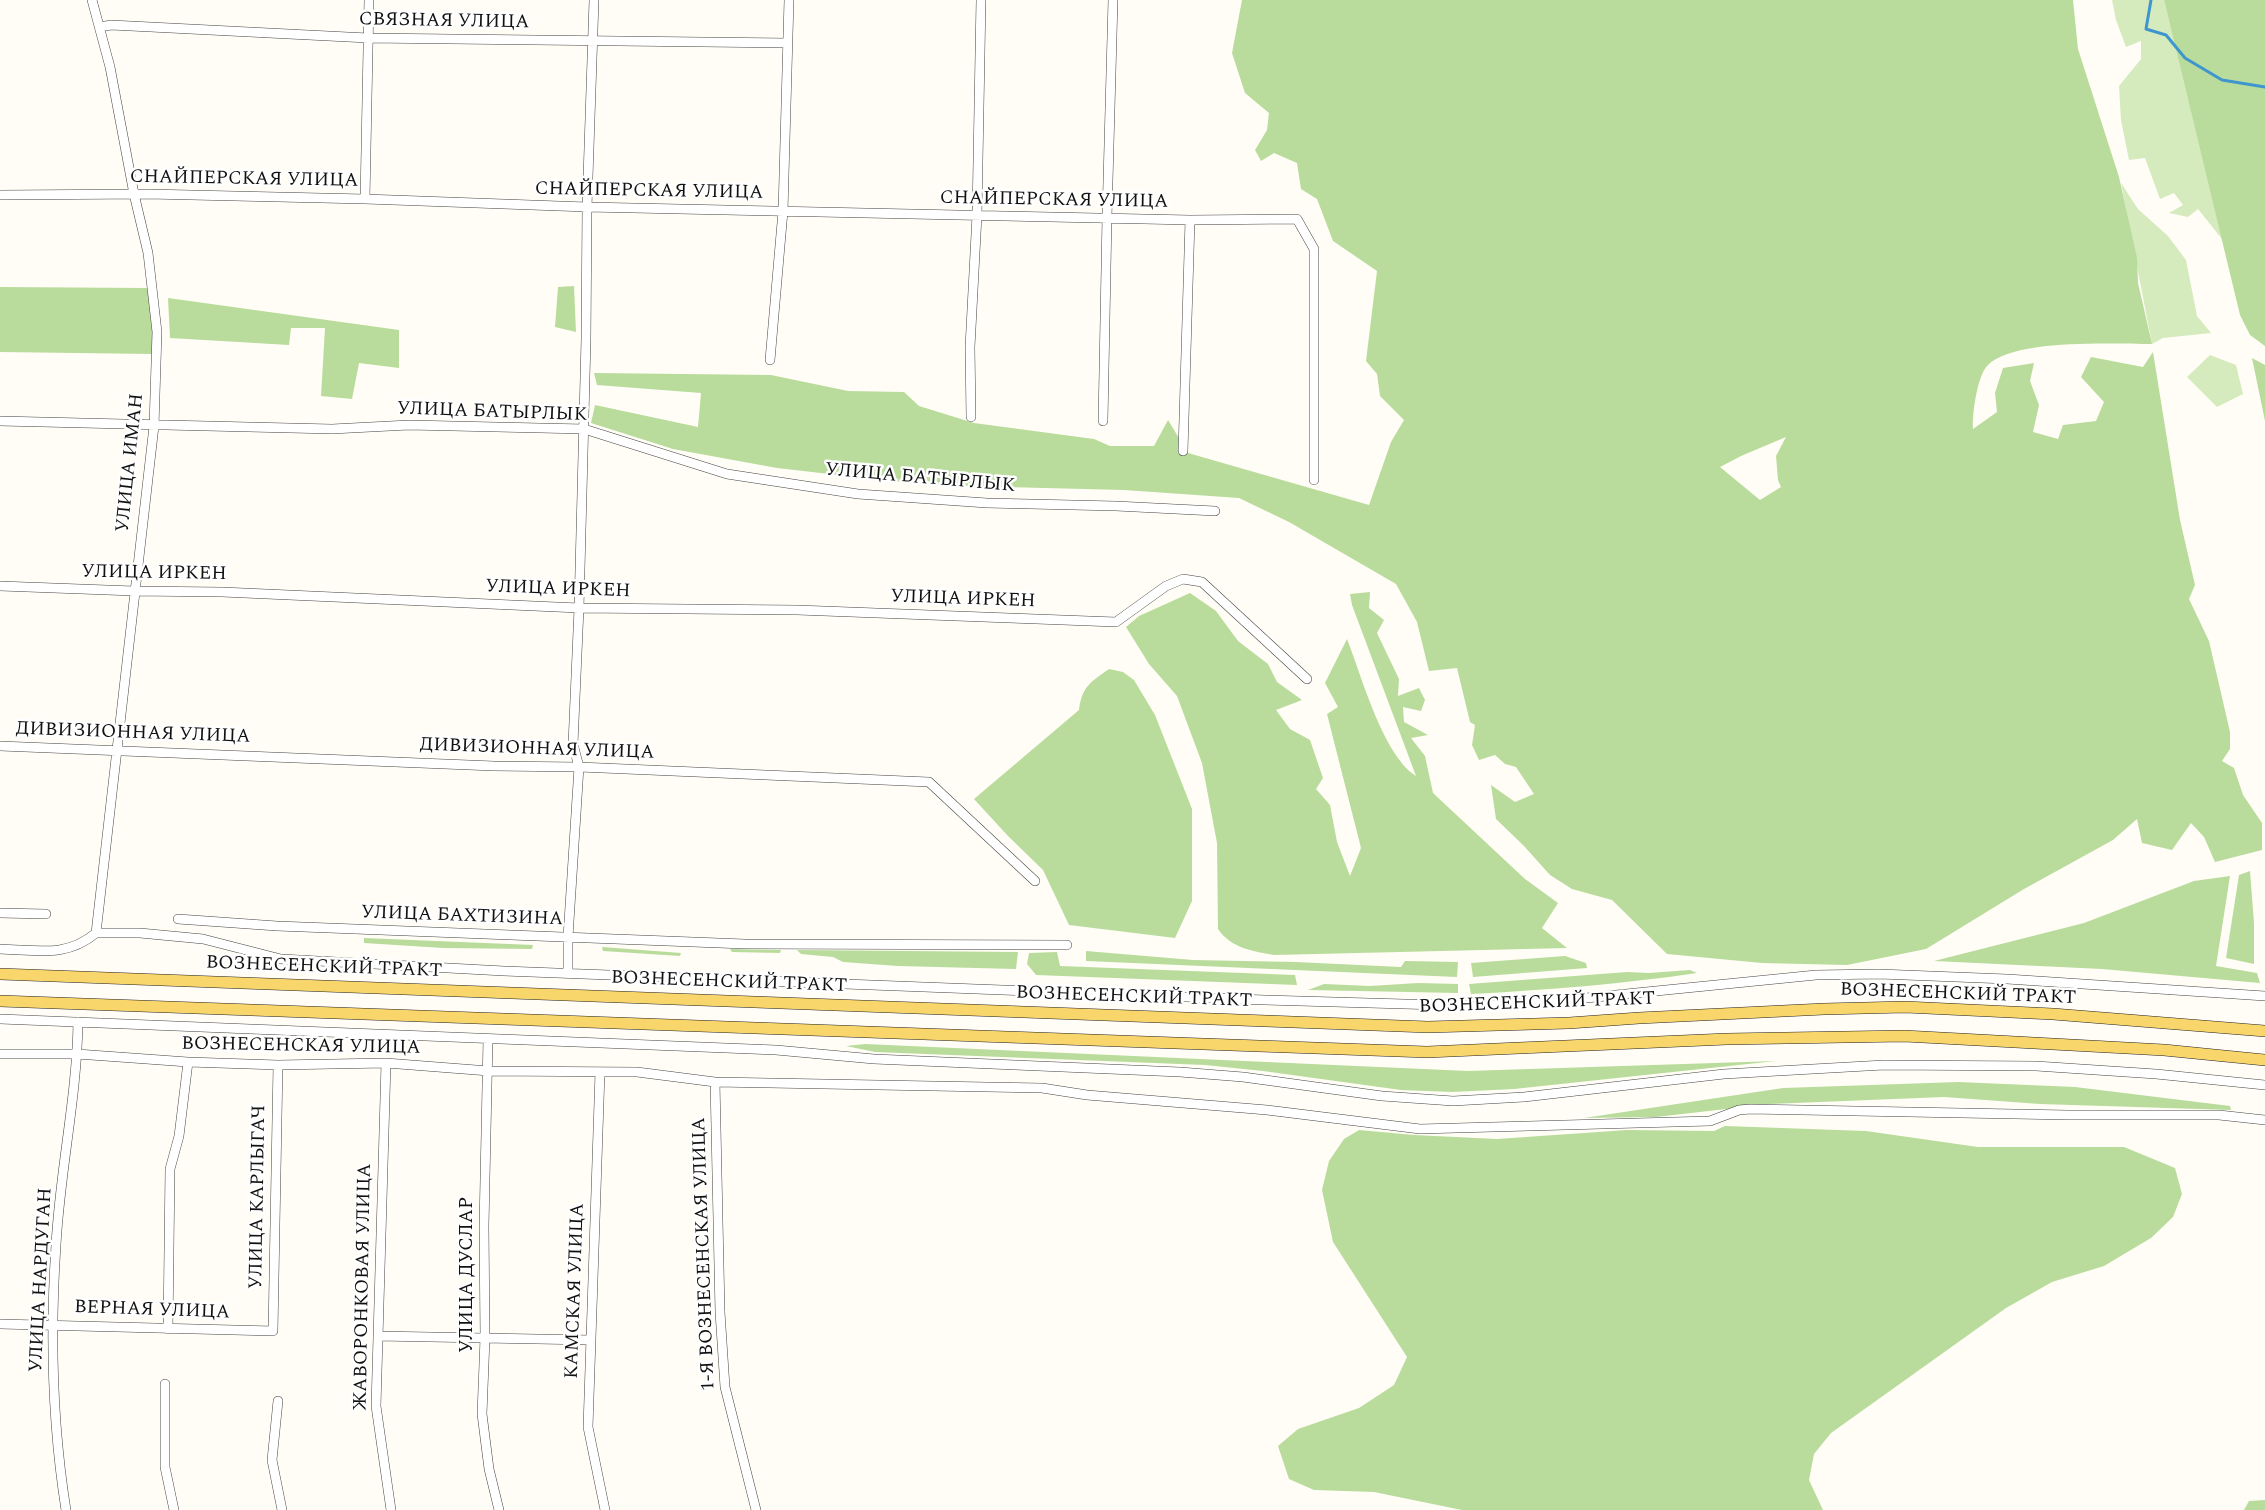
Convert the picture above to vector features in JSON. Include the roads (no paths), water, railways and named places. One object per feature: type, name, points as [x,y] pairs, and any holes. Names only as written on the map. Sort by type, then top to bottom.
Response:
[{"type":"main road","name":"ВОЗНЕСЕНСКИЙ ТРАКТ","points":[[0,974],[1428,1027],[1569,1024],[1639,1018],[1824,1008],[1905,1007],[2053,1014],[2265,1032]]},
{"type":"main road","points":[[0,1001],[1427,1052],[1699,1040],[1904,1036],[2164,1050],[2265,1060]]},
{"type":"street","name":"УЛИЦА ИМАН","points":[[92,0],[100,27],[148,253],[154,290],[157,332],[154,426],[96,933]]},
{"type":"street","points":[[365,198],[369,0]]},
{"type":"street","points":[[568,973],[568,937],[579,767],[573,744],[579,608],[587,208],[594,0]]},
{"type":"street","points":[[770,360],[783,211],[789,0]]},
{"type":"street","points":[[971,417],[971,330],[978,214],[981,0]]},
{"type":"street","points":[[1104,421],[1113,0]]},
{"type":"street","name":"СВЯЗНАЯ УЛИЦА","points":[[100,27],[111,25],[368,38],[788,43]]},
{"type":"street","name":"СНАЙПЕРСКАЯ УЛИЦА","points":[[0,196],[134,194],[365,198],[587,208],[978,214],[1190,220],[1297,219],[1314,249],[1314,480]]},
{"type":"street","points":[[1183,451],[1190,220]]},
{"type":"street","name":"УЛИЦА БАТЫРЛЫК","points":[[0,421],[332,429],[426,425],[584,428],[727,474],[858,494],[987,503],[1116,506],[1215,512]]},
{"type":"street","name":"УЛИЦА ИРКЕН","points":[[0,586],[134,591],[232,592],[579,608],[797,610],[1116,622],[1166,586],[1184,579],[1202,582],[1307,679]]},
{"type":"street","name":"ДИВИЗИОННАЯ УЛИЦА","points":[[0,746],[929,782],[1035,881]]},
{"type":"street","points":[[0,913],[46,914]]},
{"type":"street","name":"УЛИЦА БАХТИЗИНА","points":[[178,919],[277,926],[745,944],[1067,945]]},
{"type":"street","points":[[0,949],[70,949],[86,942],[96,933],[140,933],[203,939],[281,959],[568,973],[1265,1000],[1474,1006],[1576,1000],[1816,975],[1879,974],[2027,980],[2265,996]]},
{"type":"street","points":[[0,1019],[776,1050],[874,1059],[1180,1072],[1243,1077],[1382,1096],[1453,1101],[1524,1098],[1724,1074],[1884,1064],[2036,1066],[2156,1074],[2265,1085]]},
{"type":"street","name":"УЛИЦА НАРДУГАН","points":[[66,1510],[58,1457],[53,1391],[53,1324],[56,1244],[77,1054],[78,1022]]},
{"type":"street","name":"УЛИЦА ДУСЛАР","points":[[488,1038],[484,1226],[485,1338],[482,1414],[489,1469],[499,1510]]},
{"type":"street","name":"ВОЗНЕСЕНСКАЯ УЛИЦА","points":[[0,1054],[77,1054],[188,1062],[278,1065],[386,1063],[488,1071],[637,1072],[715,1082],[1042,1088],[1087,1095],[1267,1110],[1430,1129],[1710,1121],[1739,1110],[1750,1109],[2068,1115],[2219,1114],[2265,1120]]},
{"type":"street","points":[[168,1329],[170,1169],[179,1136],[188,1062]]},
{"type":"street","name":"ЖАВОРОНКОВАЯ УЛИЦА","points":[[386,1063],[376,1406],[391,1510]]},
{"type":"street","name":"УЛИЦА КАРЛЫГАЧ","points":[[272,1331],[278,1065]]},
{"type":"street","name":"КАМСКАЯ УЛИЦА","points":[[600,1072],[588,1427],[605,1510]]},
{"type":"street","name":"1-Я ВОЗНЕСЕНСКАЯ УЛИЦА","points":[[715,1082],[720,1312],[725,1387],[756,1510]]},
{"type":"street","name":"ВЕРНАЯ УЛИЦА","points":[[0,1324],[272,1331]]},
{"type":"street","points":[[378,1336],[590,1340]]},
{"type":"street","points":[[165,1384],[165,1467],[174,1510]]},
{"type":"street","points":[[278,1401],[272,1460],[282,1510]]},
{"type":"waterway","points":[[2151,0],[2146,29],[2166,35],[2185,58],[2222,80],[2265,87]]}]
